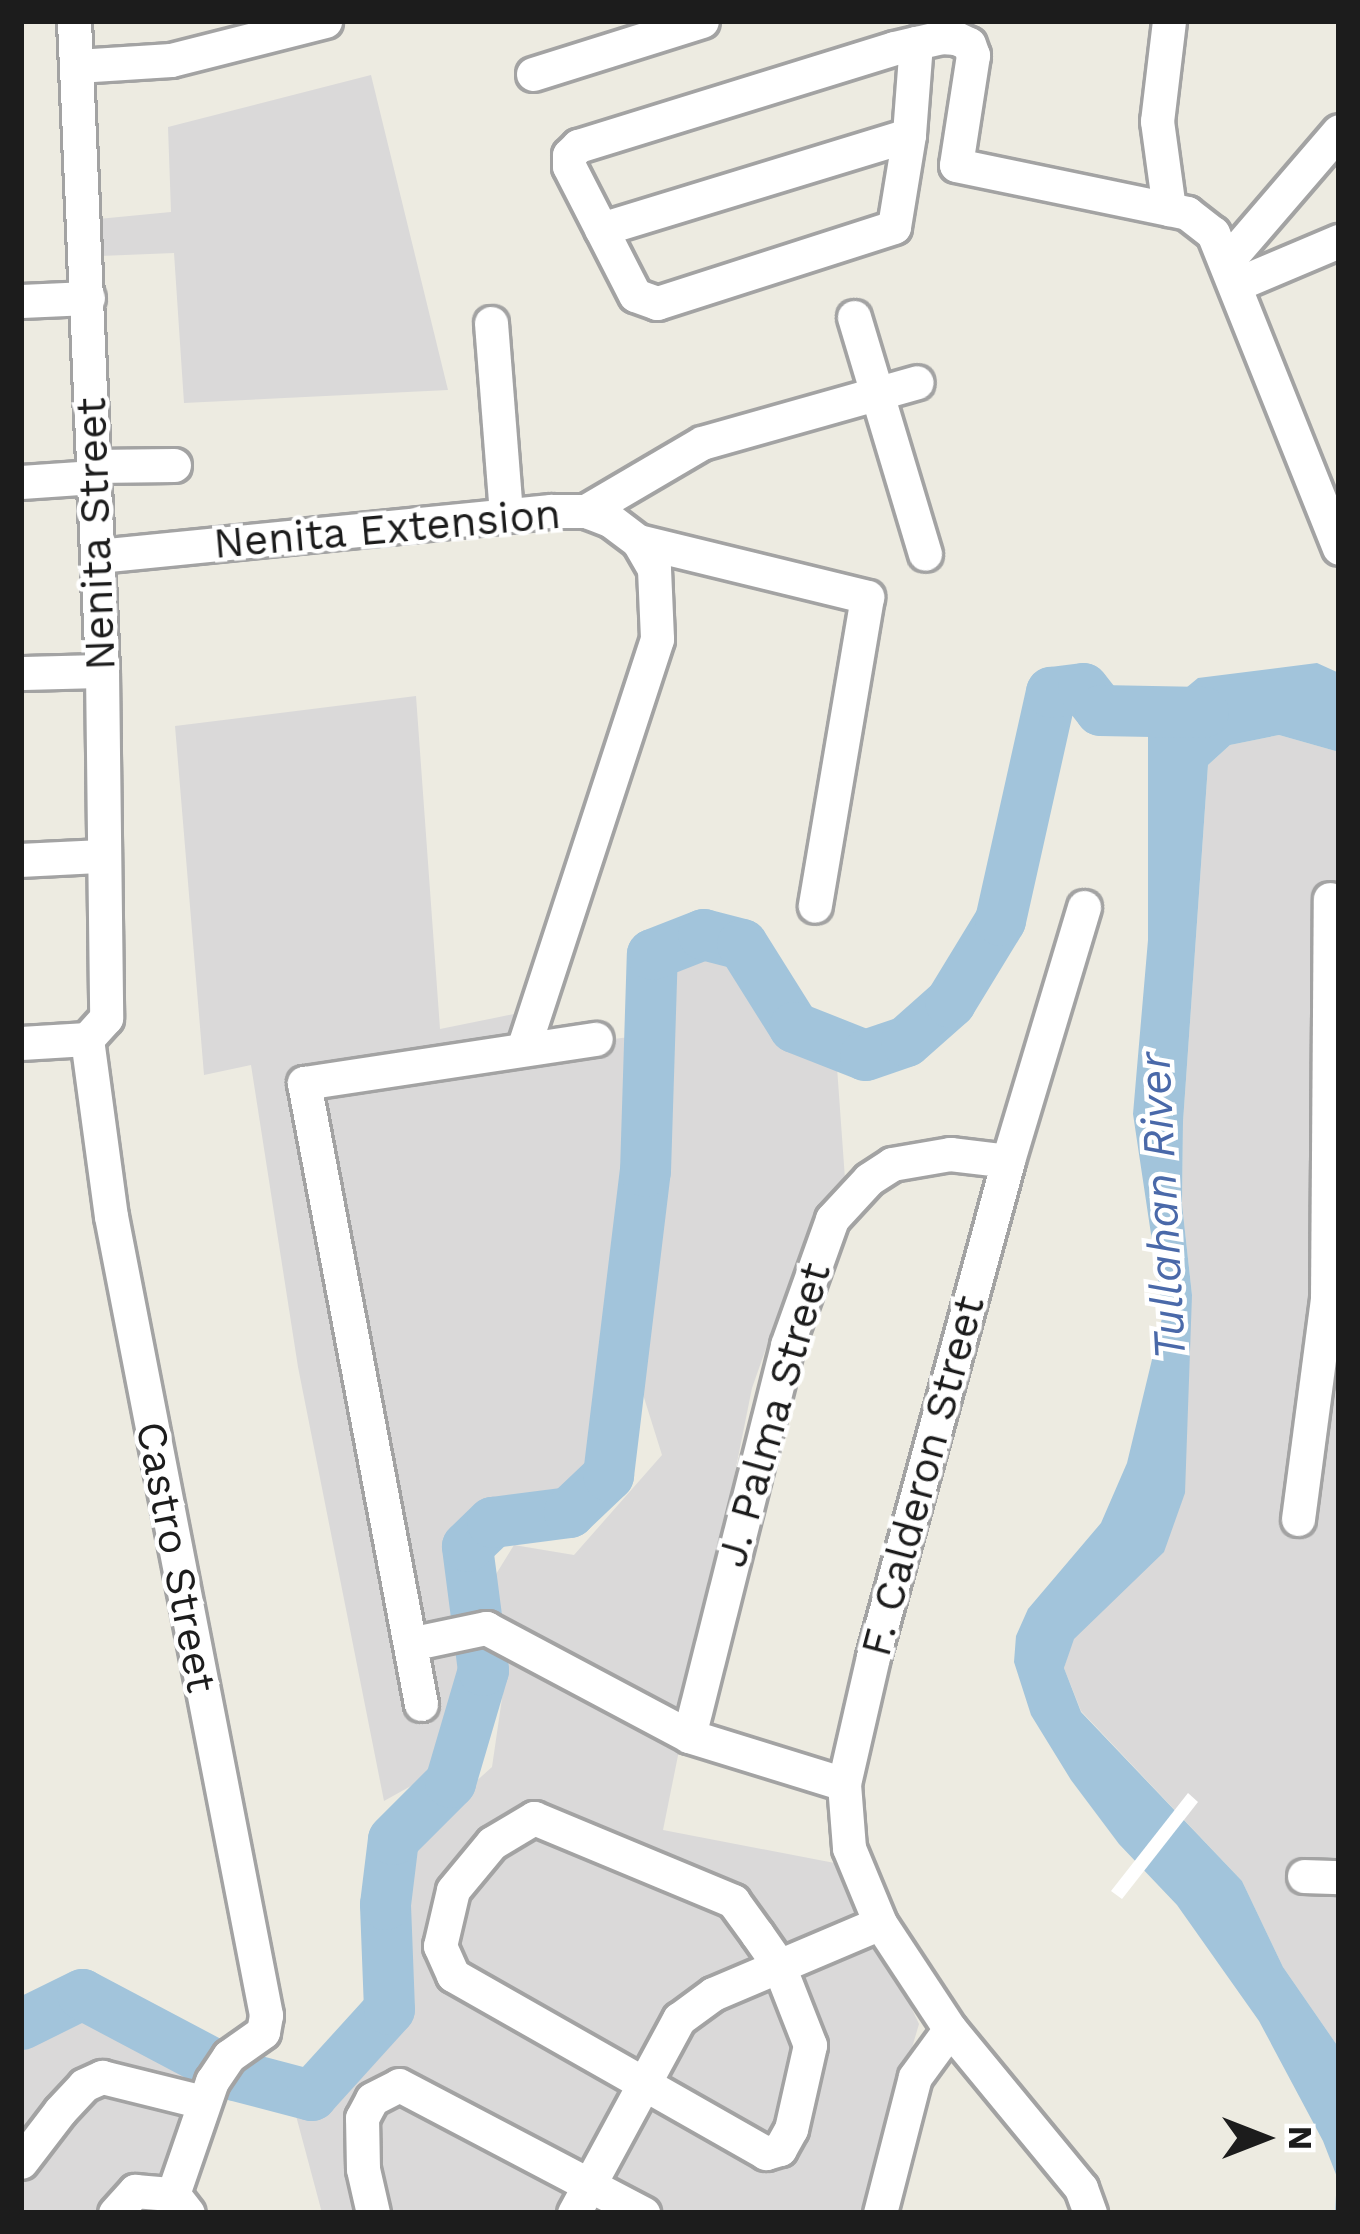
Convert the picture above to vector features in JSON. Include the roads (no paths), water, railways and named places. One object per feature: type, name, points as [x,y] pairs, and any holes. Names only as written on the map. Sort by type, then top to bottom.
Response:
[{"type":"street","name":"Nenita Street","points":[[74,21],[102,671],[106,1018],[87,1040]]},
{"type":"street","points":[[77,66],[171,60],[325,21]]},
{"type":"street","points":[[533,74],[702,21]]},
{"type":"street","points":[[1168,21],[1157,121],[1169,209]]},
{"type":"street","points":[[916,43],[909,135],[894,227],[678,297],[643,302],[569,166],[569,155],[578,146],[916,43],[956,38],[969,44],[973,55],[956,165],[1169,209],[1201,220],[1232,272],[1339,548]]},
{"type":"street","points":[[1232,272],[1339,131]]},
{"type":"street","points":[[601,229],[909,135]]},
{"type":"street","points":[[1232,272],[1339,241]]},
{"type":"street","points":[[21,301],[88,298]]},
{"type":"street","points":[[854,317],[926,554]]},
{"type":"street","points":[[491,323],[506,514]]},
{"type":"street","points":[[586,512],[702,443],[917,382]]},
{"type":"street","points":[[1308,463],[1339,449]]},
{"type":"street","points":[[21,482],[174,465]]},
{"type":"street","name":"Nenita Extension","points":[[98,556],[506,514],[586,512],[610,520],[638,541],[867,597],[815,907]]},
{"type":"street","points":[[523,1048],[657,639],[654,569],[638,541]]},
{"type":"street","points":[[21,673],[102,671]]},
{"type":"street","points":[[21,860],[101,856]]},
{"type":"street","name":"F. Calderon Street","points":[[1084,908],[1008,1161],[873,1658],[844,1784],[849,1848],[880,1923],[950,2030],[1081,2188],[1090,2213]]},
{"type":"street","points":[[1298,1519],[1333,1299],[1333,918]]},
{"type":"street","points":[[21,1043],[87,1040]]},
{"type":"street","name":"Castro Street","points":[[87,1040],[111,1216],[266,2015],[263,2032],[215,2080]]},
{"type":"street","points":[[421,1704],[304,1083],[596,1040]]},
{"type":"street","name":"J. Palma Street","points":[[688,1736],[787,1345],[832,1219],[869,1179],[892,1164],[950,1154],[1008,1161]]},
{"type":"street","points":[[410,1644],[476,1629],[688,1736],[844,1784]]},
{"type":"street","points":[[534,1819],[733,1901],[779,1966],[810,2044],[803,2087],[780,2149],[766,2153],[453,1975],[440,1946],[453,1890],[492,1843],[534,1819]]},
{"type":"street","points":[[1304,1876],[1339,1876]]},
{"type":"street","points":[[581,2200],[679,2019],[713,1994],[880,1923]]},
{"type":"street","points":[[880,2213],[915,2077],[950,2030]]},
{"type":"street","points":[[21,2162],[84,2085],[102,2077],[215,2080],[181,2203],[135,2191],[115,2213]]},
{"type":"street","points":[[373,2213],[363,2168],[362,2118],[371,2099],[400,2085],[581,2200],[643,2213]]},
{"type":"water","name":"Tullahan River","points":[[1317,663],[1339,673],[1339,752],[1279,735],[1230,745],[1208,765],[1183,1122],[1182,1204],[1192,1295],[1185,1493],[1164,1552],[1074,1639],[1064,1668],[1081,1712],[1242,1881],[1283,1967],[1339,2048],[1339,2213],[1335,2213],[1337,2177],[1323,2141],[1259,2021],[1177,1905],[1119,1844],[1071,1780],[1031,1715],[1014,1662],[1016,1636],[1028,1609],[1101,1523],[1127,1463],[1163,1314],[1133,1114],[1148,940],[1148,731],[1157,712],[1198,678]]},
{"type":"waterway","points":[[21,2024],[82,1994],[235,2075],[311,2095],[389,2009],[385,1904],[393,1839],[450,1782],[483,1670],[467,1546],[492,1522],[569,1512],[608,1475],[645,1171],[652,954],[703,934],[742,944],[794,1027],[865,1055],[906,1041],[950,1002],[1000,920],[1051,692],[1083,688],[1100,710],[1203,712]]}]
